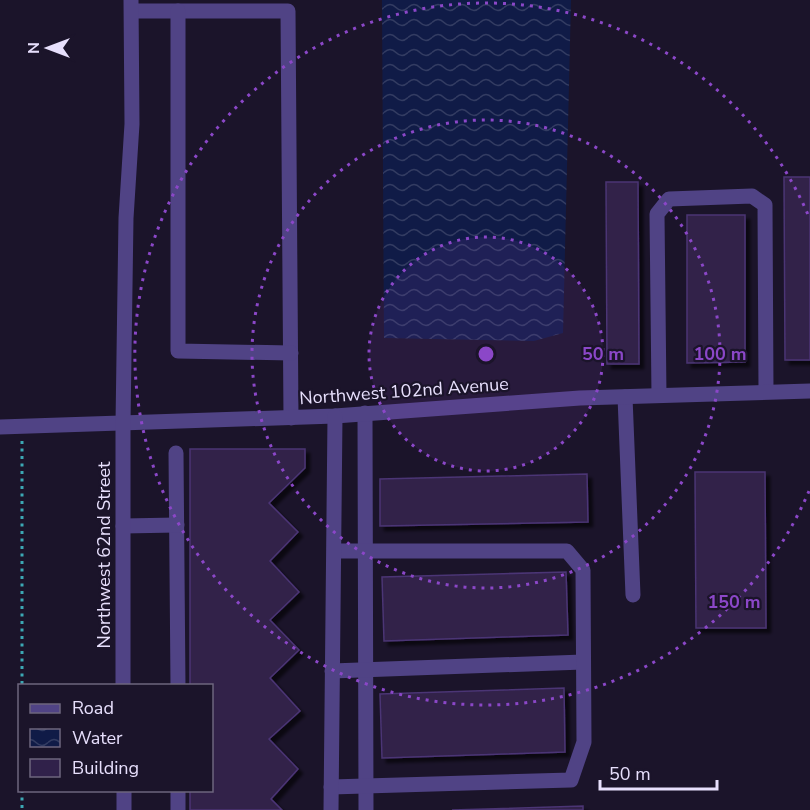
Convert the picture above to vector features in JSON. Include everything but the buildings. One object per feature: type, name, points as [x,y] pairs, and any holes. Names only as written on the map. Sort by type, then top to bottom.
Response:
[{"type":"street","points":[[132,6],[178,11],[288,11],[291,418]]},
{"type":"street","name":"Northwest 62nd Street","points":[[123,684],[123,424],[126,218],[132,123],[132,6]]},
{"type":"street","points":[[178,11],[178,351],[291,353]]},
{"type":"street","points":[[659,395],[657,214],[669,200],[752,196],[765,205],[766,391]]},
{"type":"street","name":"Northwest 102nd Avenue","points":[[0,427],[291,418],[659,395],[810,391]]},
{"type":"street","points":[[625,397],[633,595]]},
{"type":"street","points":[[365,413],[366,810]]},
{"type":"street","points":[[331,810],[335,416]]},
{"type":"street","points":[[176,453],[178,684]]},
{"type":"street","points":[[336,469],[365,469]]},
{"type":"street","points":[[123,526],[177,525]]},
{"type":"street","points":[[331,787],[571,780],[584,742],[583,570],[567,551],[382,552],[364,549],[334,551]]},
{"type":"street","points":[[333,671],[583,662]]},
{"type":"street","points":[[124,792],[124,810]]},
{"type":"street","points":[[178,792],[178,810]]},
{"type":"path","points":[[22,427],[22,684]]},
{"type":"path","points":[[22,792],[22,810]]},
{"type":"water","points":[[382,0],[571,0],[563,333],[534,341],[384,338]]}]
